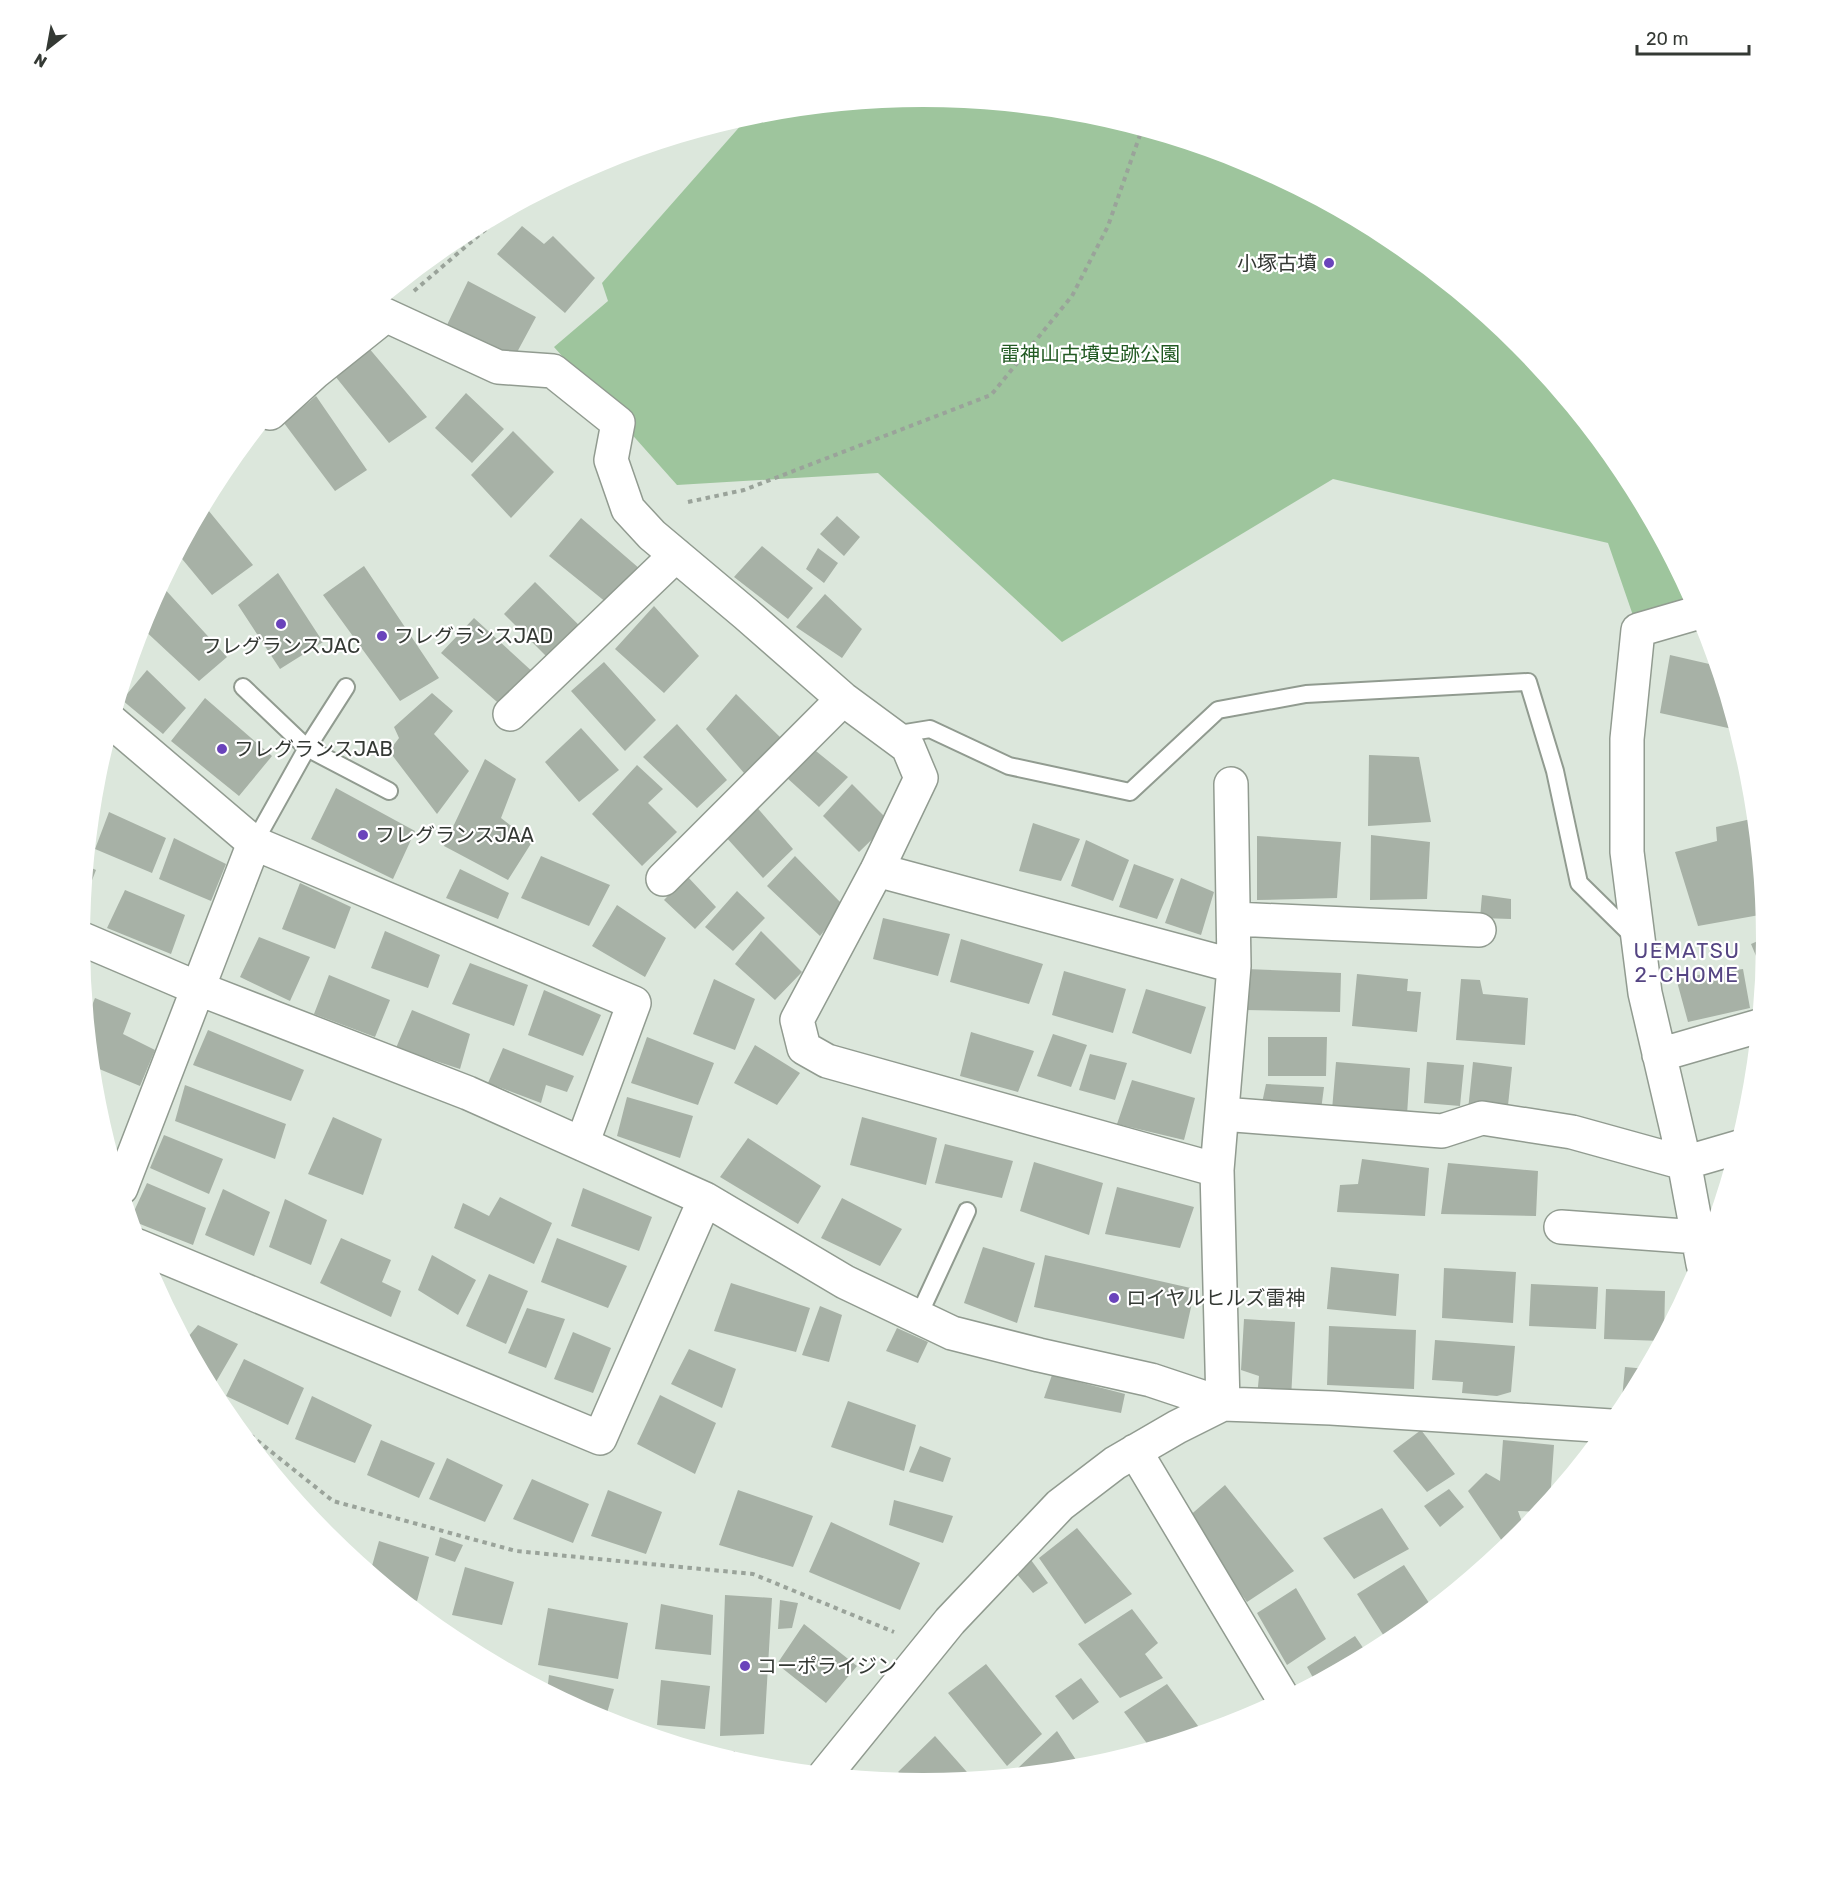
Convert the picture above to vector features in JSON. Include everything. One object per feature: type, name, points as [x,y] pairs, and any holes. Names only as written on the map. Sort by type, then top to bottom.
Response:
[{"type":"street","points":[[377,311],[498,367],[553,370],[618,423],[611,460],[628,508],[652,535],[843,699],[908,747],[921,778],[877,870],[797,1020],[804,1048],[826,1061],[1217,1170]]},
{"type":"street","points":[[312,374],[361,326]]},
{"type":"street","points":[[510,714],[676,555]]},
{"type":"street","points":[[1691,615],[1638,630],[1627,739],[1627,852],[1645,993],[1684,1163],[1700,1244]]},
{"type":"street","points":[[663,879],[843,699]]},
{"type":"street","points":[[118,727],[255,843],[634,1003],[582,1144]]},
{"type":"street","points":[[1223,1404],[1217,1170],[1234,966],[1232,784]]},
{"type":"street","points":[[125,1178],[255,843]]},
{"type":"street","points":[[877,870],[1234,966]]},
{"type":"street","points":[[1233,919],[1479,930]]},
{"type":"street","points":[[90,942],[197,988],[458,1089],[705,1199],[845,1282],[952,1332],[1039,1355],[1151,1380],[1223,1404],[1342,1408],[1601,1425]]},
{"type":"street","points":[[1659,1055],[1752,1028]]},
{"type":"street","points":[[1222,1114],[1442,1131],[1482,1118],[1572,1132],[1684,1163],[1731,1149]]},
{"type":"street","points":[[150,1251],[600,1438],[705,1199]]},
{"type":"street","points":[[1562,1227],[1698,1249]]},
{"type":"street","points":[[830,1768],[950,1621],[1060,1506],[1115,1463],[1177,1427],[1223,1404]]},
{"type":"street","points":[[1135,1451],[1280,1693]]},
{"type":"lane","points":[[892,736],[930,729],[1009,766],[1130,792],[1218,711],[1306,694],[1528,682],[1555,771],[1579,883],[1638,941]]},
{"type":"lane","points":[[243,687],[307,748],[389,790]]},
{"type":"lane","points":[[255,843],[307,748],[346,687]]},
{"type":"lane","points":[[918,1317],[967,1211]]},
{"type":"path","points":[[688,502],[744,490],[991,396],[1072,296],[1108,226],[1140,135]]},
{"type":"path","points":[[395,296],[457,249]]},
{"type":"path","points":[[256,1439],[333,1501],[516,1551],[753,1574],[929,1647]]},
{"type":"green space","name":"雷神山古墳史跡公園","points":[[924,107],[1032,114],[1139,135],[1242,170],[1292,193],[1387,247],[1473,314],[1513,351],[1550,391],[1617,477],[1671,572],[1691,615],[1638,630],[1608,543],[1333,479],[1062,642],[878,473],[677,485],[554,347],[608,301],[602,283],[738,128],[815,114]]},
{"type":"building","points":[[522,226],[544,244],[553,236],[595,278],[565,313],[497,254]]},
{"type":"building","points":[[468,281],[536,317],[515,356],[447,325]]},
{"type":"building","points":[[368,347],[427,417],[389,443],[335,376]]},
{"type":"building","points":[[466,393],[504,429],[472,463],[435,428]]},
{"type":"building","points":[[316,396],[367,470],[335,491],[284,423]]},
{"type":"building","points":[[513,431],[554,472],[511,518],[471,475]]},
{"type":"building","points":[[209,512],[253,565],[212,595],[183,560]]},
{"type":"building","points":[[837,516],[860,537],[844,556],[820,534]]},
{"type":"building","points":[[581,518],[640,569],[607,603],[549,556]]},
{"type":"building","points":[[762,546],[813,588],[788,619],[734,577]]},
{"type":"building","points":[[818,548],[838,563],[824,583],[806,569]]},
{"type":"building","name":"フレグランスJAD","points":[[364,566],[439,678],[400,701],[323,595]]},
{"type":"building","name":"フレグランスJAC","points":[[278,573],[323,642],[280,669],[238,605]]},
{"type":"building","points":[[535,582],[586,632],[554,664],[504,614]]},
{"type":"building","points":[[167,592],[227,657],[199,681],[149,634]]},
{"type":"building","points":[[825,594],[862,629],[842,658],[796,627]]},
{"type":"building","points":[[654,606],[699,656],[664,693],[615,649]]},
{"type":"building","points":[[474,618],[535,674],[504,708],[441,653]]},
{"type":"building","points":[[1670,655],[1710,664],[1730,728],[1660,713]]},
{"type":"building","points":[[604,662],[656,720],[625,751],[571,691]]},
{"type":"building","points":[[147,670],[186,708],[163,734],[125,702],[128,693]]},
{"type":"building","points":[[432,693],[453,711],[434,734],[469,771],[437,814],[389,751],[399,738],[394,727]]},
{"type":"building","points":[[736,694],[782,739],[744,773],[706,729]]},
{"type":"building","name":"フレグランスJAB","points":[[205,698],[272,756],[239,796],[171,741]]},
{"type":"building","points":[[677,724],[727,780],[697,808],[643,757]]},
{"type":"building","points":[[581,728],[619,770],[579,802],[545,762]]},
{"type":"building","points":[[811,747],[848,777],[819,807],[786,777]]},
{"type":"building","points":[[1369,755],[1419,757],[1431,822],[1368,826]]},
{"type":"building","points":[[485,759],[516,779],[501,818],[532,842],[508,880],[444,846]]},
{"type":"building","points":[[637,765],[663,789],[648,803],[677,832],[642,866],[592,814]]},
{"type":"building","points":[[852,784],[890,822],[859,852],[823,816]]},
{"type":"building","name":"フレグランスJAA","points":[[336,788],[415,831],[393,879],[311,839]]},
{"type":"building","points":[[754,804],[793,849],[763,878],[725,836]]},
{"type":"building","points":[[109,812],[166,838],[152,873],[96,848]]},
{"type":"building","points":[[1748,820],[1756,916],[1698,926],[1675,852],[1717,841],[1716,827]]},
{"type":"building","points":[[1033,823],[1080,839],[1061,881],[1019,871]]},
{"type":"building","points":[[1371,835],[1430,842],[1427,899],[1370,900]]},
{"type":"building","points":[[1257,836],[1341,842],[1337,898],[1257,900]]},
{"type":"building","points":[[174,838],[226,864],[211,901],[159,879]]},
{"type":"building","points":[[1086,840],[1129,860],[1113,901],[1071,886]]},
{"type":"building","points":[[541,856],[610,885],[589,926],[521,898]]},
{"type":"building","points":[[795,856],[844,906],[820,936],[767,886]]},
{"type":"building","points":[[1134,864],[1174,879],[1157,919],[1119,907]]},
{"type":"building","points":[[460,869],[509,893],[498,919],[446,898]]},
{"type":"building","points":[[687,876],[716,907],[695,929],[664,900]]},
{"type":"building","points":[[1181,878],[1214,892],[1201,935],[1165,923]]},
{"type":"building","points":[[300,883],[351,907],[335,949],[282,929]]},
{"type":"building","points":[[125,890],[185,915],[171,954],[107,928]]},
{"type":"building","points":[[737,891],[765,918],[733,951],[705,927]]},
{"type":"building","points":[[1482,895],[1511,899],[1511,919],[1480,918]]},
{"type":"building","points":[[617,905],[666,938],[645,977],[592,946]]},
{"type":"building","points":[[883,918],[950,934],[938,976],[873,959]]},
{"type":"building","points":[[385,931],[440,955],[428,988],[371,968]]},
{"type":"building","points":[[761,931],[802,972],[775,1000],[735,964]]},
{"type":"building","points":[[259,937],[310,957],[290,1001],[240,977]]},
{"type":"building","points":[[961,939],[1043,964],[1029,1004],[950,982]]},
{"type":"building","points":[[1757,941],[1756,957],[1751,944]]},
{"type":"building","points":[[470,963],[528,985],[514,1026],[452,1004]]},
{"type":"building","points":[[1246,969],[1341,973],[1340,1012],[1245,1010]]},
{"type":"building","points":[[1743,969],[1750,1008],[1688,1022],[1676,978]]},
{"type":"building","points":[[1064,971],[1126,989],[1113,1033],[1052,1015]]},
{"type":"building","points":[[1357,974],[1408,979],[1407,991],[1421,992],[1417,1032],[1352,1026]]},
{"type":"building","points":[[329,975],[390,1000],[375,1037],[314,1014]]},
{"type":"building","points":[[714,979],[755,999],[735,1050],[693,1034]]},
{"type":"building","points":[[1461,979],[1480,980],[1483,994],[1528,998],[1525,1045],[1456,1040]]},
{"type":"building","points":[[1146,989],[1206,1007],[1191,1054],[1132,1033]]},
{"type":"building","points":[[544,990],[601,1015],[583,1056],[528,1035]]},
{"type":"building","points":[[95,998],[131,1013],[123,1034],[155,1050],[140,1086],[100,1070],[93,1004]]},
{"type":"building","points":[[412,1010],[470,1034],[460,1069],[396,1048]]},
{"type":"building","points":[[208,1030],[304,1070],[291,1101],[193,1065]]},
{"type":"building","points":[[971,1032],[1034,1051],[1018,1092],[960,1076]]},
{"type":"building","points":[[1053,1034],[1087,1045],[1071,1087],[1037,1076]]},
{"type":"building","points":[[647,1037],[714,1063],[698,1105],[631,1083]]},
{"type":"building","points":[[1268,1037],[1327,1037],[1326,1076],[1268,1076]]},
{"type":"building","points":[[755,1045],[800,1073],[777,1105],[734,1083]]},
{"type":"building","points":[[503,1048],[574,1076],[567,1092],[546,1085],[541,1103],[488,1083]]},
{"type":"building","points":[[1090,1054],[1127,1063],[1115,1100],[1079,1090]]},
{"type":"building","points":[[1336,1062],[1410,1068],[1407,1115],[1332,1110]]},
{"type":"building","points":[[1427,1062],[1464,1065],[1460,1106],[1424,1103]]},
{"type":"building","points":[[1473,1062],[1512,1067],[1507,1115],[1468,1110]]},
{"type":"building","points":[[1132,1080],[1195,1098],[1184,1140],[1117,1124]]},
{"type":"building","points":[[1266,1084],[1324,1087],[1321,1110],[1262,1103]]},
{"type":"building","points":[[185,1085],[286,1124],[275,1159],[175,1121]]},
{"type":"building","points":[[627,1097],[693,1116],[680,1158],[617,1136]]},
{"type":"building","points":[[333,1117],[382,1139],[363,1195],[308,1174]]},
{"type":"building","points":[[862,1117],[937,1138],[926,1185],[850,1165]]},
{"type":"building","points":[[164,1135],[223,1159],[209,1194],[150,1168]]},
{"type":"building","points":[[748,1138],[821,1186],[798,1224],[720,1177]]},
{"type":"building","points":[[945,1144],[1013,1161],[1002,1198],[935,1183]]},
{"type":"building","points":[[1362,1159],[1429,1168],[1425,1216],[1337,1212],[1340,1185],[1358,1184]]},
{"type":"building","points":[[1034,1162],[1103,1183],[1089,1235],[1020,1211]]},
{"type":"building","points":[[1448,1163],[1538,1171],[1536,1216],[1441,1214]]},
{"type":"building","points":[[147,1183],[206,1208],[193,1245],[140,1224],[135,1210]]},
{"type":"building","points":[[1117,1187],[1194,1207],[1180,1248],[1105,1234]]},
{"type":"building","points":[[583,1188],[652,1217],[639,1251],[571,1226]]},
{"type":"building","points":[[223,1189],[270,1212],[254,1256],[205,1235]]},
{"type":"building","points":[[500,1197],[552,1223],[534,1264],[454,1228],[463,1203],[489,1216]]},
{"type":"building","points":[[842,1198],[902,1229],[880,1266],[821,1238]]},
{"type":"building","points":[[285,1199],[327,1220],[311,1265],[269,1247]]},
{"type":"building","points":[[341,1238],[391,1260],[382,1282],[401,1291],[391,1317],[320,1283]]},
{"type":"building","points":[[557,1238],[627,1266],[608,1308],[541,1282]]},
{"type":"building","points":[[983,1247],[1035,1263],[1017,1323],[964,1303]]},
{"type":"building","points":[[432,1255],[476,1280],[458,1315],[418,1290]]},
{"type":"building","name":"ロイヤルヒルズ雷神","points":[[1045,1255],[1195,1289],[1184,1339],[1034,1307]]},
{"type":"building","points":[[1331,1267],[1399,1274],[1396,1316],[1327,1309]]},
{"type":"building","points":[[1444,1268],[1516,1272],[1513,1323],[1442,1318]]},
{"type":"building","points":[[489,1274],[528,1291],[506,1344],[466,1326]]},
{"type":"building","points":[[731,1283],[810,1308],[796,1352],[714,1331]]},
{"type":"building","points":[[1531,1284],[1598,1287],[1596,1329],[1529,1326]]},
{"type":"building","points":[[1606,1289],[1665,1291],[1664,1321],[1654,1341],[1604,1339]]},
{"type":"building","points":[[820,1306],[842,1315],[829,1362],[802,1355]]},
{"type":"building","points":[[527,1308],[565,1319],[546,1368],[508,1353]]},
{"type":"building","points":[[1244,1319],[1295,1322],[1291,1399],[1257,1397],[1259,1376],[1241,1370]]},
{"type":"building","points":[[198,1325],[238,1344],[216,1381],[202,1357],[190,1335]]},
{"type":"building","points":[[1329,1326],[1416,1330],[1414,1389],[1327,1385]]},
{"type":"building","points":[[897,1328],[928,1342],[918,1363],[886,1351]]},
{"type":"building","points":[[573,1332],[611,1348],[593,1393],[554,1379]]},
{"type":"building","points":[[1435,1340],[1515,1346],[1511,1392],[1497,1396],[1462,1393],[1463,1382],[1432,1380]]},
{"type":"building","points":[[689,1349],[736,1369],[722,1408],[671,1384]]},
{"type":"building","points":[[244,1359],[304,1388],[288,1425],[226,1396]]},
{"type":"building","points":[[1625,1367],[1638,1368],[1622,1395]]},
{"type":"building","points":[[1052,1375],[1125,1394],[1121,1413],[1044,1398]]},
{"type":"building","points":[[660,1395],[716,1423],[695,1474],[637,1444]]},
{"type":"building","points":[[312,1396],[372,1425],[355,1463],[295,1439]]},
{"type":"building","points":[[848,1401],[916,1425],[904,1471],[831,1447]]},
{"type":"building","points":[[1421,1430],[1455,1474],[1427,1492],[1393,1451]]},
{"type":"building","points":[[381,1440],[435,1463],[419,1498],[367,1475]]},
{"type":"building","points":[[1503,1440],[1554,1445],[1551,1489],[1530,1512],[1518,1511],[1522,1521],[1502,1540],[1468,1491],[1486,1473],[1500,1481]]},
{"type":"building","points":[[920,1446],[951,1458],[943,1482],[909,1472]]},
{"type":"building","points":[[447,1458],[503,1485],[485,1522],[429,1499]]},
{"type":"building","points":[[532,1479],[589,1504],[573,1543],[513,1519]]},
{"type":"building","points":[[1225,1485],[1294,1571],[1247,1602],[1187,1518]]},
{"type":"building","points":[[1449,1489],[1464,1507],[1440,1527],[1424,1506]]},
{"type":"building","points":[[608,1490],[662,1512],[646,1554],[591,1536]]},
{"type":"building","points":[[738,1490],[813,1516],[793,1567],[719,1545]]},
{"type":"building","points":[[894,1500],[953,1516],[943,1543],[889,1525]]},
{"type":"building","points":[[1382,1508],[1409,1549],[1354,1579],[1323,1538]]},
{"type":"building","points":[[831,1522],[920,1563],[900,1610],[809,1572]]},
{"type":"building","points":[[1077,1528],[1132,1594],[1085,1624],[1039,1558]]},
{"type":"building","points":[[440,1537],[463,1545],[455,1562],[435,1555]]},
{"type":"building","points":[[379,1541],[429,1557],[417,1601],[372,1565]]},
{"type":"building","points":[[1031,1560],[1048,1583],[1033,1593],[1016,1573]]},
{"type":"building","points":[[1404,1565],[1429,1603],[1384,1636],[1357,1594]]},
{"type":"building","points":[[465,1567],[514,1582],[502,1625],[452,1615]]},
{"type":"building","points":[[1296,1588],[1326,1639],[1287,1665],[1257,1613]]},
{"type":"building","name":"コーポライジン","points":[[725,1595],[772,1598],[764,1734],[720,1736]]},
{"type":"building","points":[[780,1600],[798,1603],[792,1628],[778,1629]]},
{"type":"building","points":[[661,1604],[713,1615],[711,1655],[655,1649]]},
{"type":"building","points":[[548,1608],[628,1623],[618,1679],[538,1665]]},
{"type":"building","points":[[1132,1609],[1158,1643],[1145,1654],[1163,1678],[1120,1698],[1078,1644]]},
{"type":"building","points":[[804,1624],[857,1666],[826,1703],[777,1664]]},
{"type":"building","points":[[1355,1636],[1363,1648],[1313,1677],[1307,1667]]},
{"type":"building","points":[[986,1664],[1042,1734],[1007,1766],[948,1693]]},
{"type":"building","points":[[549,1675],[614,1689],[607,1712],[548,1684]]},
{"type":"building","points":[[1081,1678],[1099,1702],[1073,1720],[1055,1696]]},
{"type":"building","points":[[661,1680],[710,1686],[705,1729],[657,1725]]},
{"type":"building","points":[[1167,1684],[1199,1727],[1147,1744],[1124,1712]]},
{"type":"building","points":[[1057,1731],[1076,1760],[1032,1767],[1018,1768]]},
{"type":"building","points":[[935,1736],[967,1772],[924,1774],[898,1772]]},
{"type":"place","name":"小塚古墳","points":[[1329,263]]},
{"type":"place","name":"フレグランスJAC","points":[[281,624]]},
{"type":"place","name":"フレグランスJAD","points":[[382,636]]},
{"type":"place","name":"フレグランスJAB","points":[[222,749]]},
{"type":"place","name":"フレグランスJAA","points":[[363,835]]},
{"type":"place","name":"ロイヤルヒルズ雷神","points":[[1114,1298]]},
{"type":"place","name":"コーポライジン","points":[[745,1666]]},
{"type":"district","name":"UEMATSU 2-CHOME","points":[[1687,963]]}]
